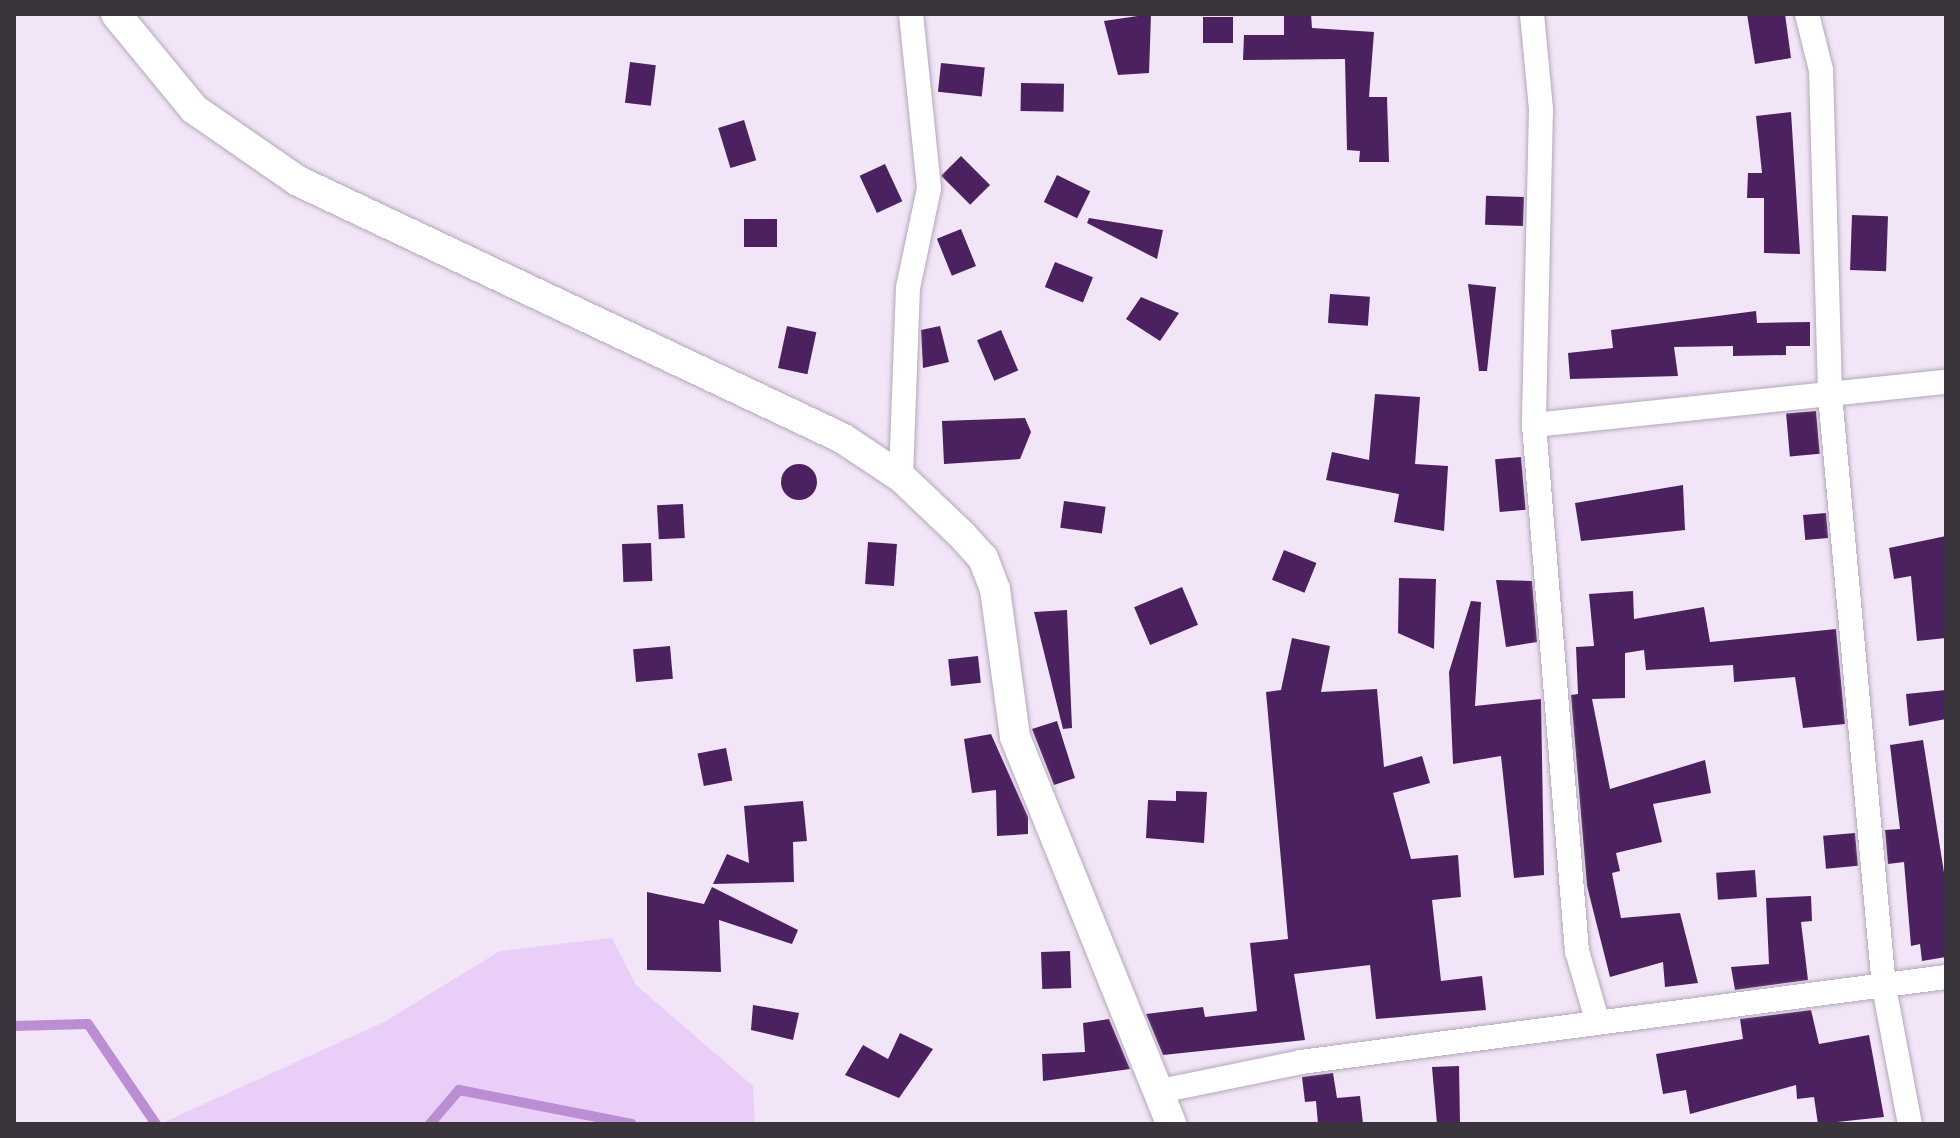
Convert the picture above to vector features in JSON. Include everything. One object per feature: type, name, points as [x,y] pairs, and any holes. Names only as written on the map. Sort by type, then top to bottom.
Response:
[{"type":"street","points":[[116,14],[194,109],[298,181],[673,353],[842,438],[901,477],[983,558],[995,589],[1015,737],[1136,1048],[1160,1091],[1171,1124]]},
{"type":"street","points":[[901,477],[908,288],[929,188],[911,14]]},
{"type":"street","points":[[1532,14],[1541,109],[1534,425],[1577,951],[1597,1020]]},
{"type":"street","points":[[1807,14],[1821,70],[1830,395],[1884,987],[1910,1124]]},
{"type":"street","points":[[1534,425],[1946,382]]},
{"type":"street","points":[[1160,1091],[1301,1062],[1597,1020],[1946,977]]},
{"type":"shaded area","points":[[612,938],[636,985],[753,1086],[755,1124],[160,1124],[384,1022],[500,951]]},
{"type":"building","points":[[1151,14],[1149,73],[1118,75],[1104,21]]},
{"type":"building","points":[[1284,14],[1311,14],[1312,28],[1374,32],[1369,97],[1387,97],[1389,162],[1359,162],[1360,151],[1347,150],[1345,59],[1243,60],[1244,35],[1284,35]]},
{"type":"building","points":[[1747,14],[1785,14],[1791,58],[1755,64]]},
{"type":"building","points":[[1203,17],[1233,17],[1233,43],[1203,43]]},
{"type":"building","points":[[630,62],[656,65],[651,106],[625,103]]},
{"type":"building","points":[[941,63],[985,68],[982,96],[938,92]]},
{"type":"building","points":[[1021,83],[1064,84],[1064,112],[1021,111]]},
{"type":"building","points":[[1791,112],[1800,254],[1764,253],[1764,198],[1747,198],[1748,173],[1762,173],[1756,116]]},
{"type":"building","points":[[744,120],[756,160],[730,168],[718,128]]},
{"type":"building","points":[[961,156],[990,185],[970,205],[941,176]]},
{"type":"building","points":[[885,164],[902,201],[877,213],[860,176]]},
{"type":"building","points":[[1057,175],[1090,191],[1077,218],[1044,202]]},
{"type":"building","points":[[1486,196],[1524,197],[1523,226],[1485,225]]},
{"type":"building","points":[[1852,215],[1888,216],[1886,271],[1850,270]]},
{"type":"building","points":[[1089,218],[1163,230],[1157,259],[1087,223]]},
{"type":"building","points":[[744,219],[777,219],[777,247],[744,247]]},
{"type":"building","points":[[961,229],[976,266],[952,276],[937,239]]},
{"type":"building","points":[[1055,262],[1093,277],[1083,302],[1045,287]]},
{"type":"building","points":[[1468,284],[1496,287],[1487,371],[1479,371]]},
{"type":"building","points":[[1330,294],[1370,297],[1368,326],[1328,323]]},
{"type":"building","points":[[1141,297],[1179,313],[1160,341],[1126,319]]},
{"type":"building","points":[[1756,311],[1757,323],[1810,322],[1810,346],[1786,346],[1786,355],[1733,356],[1733,346],[1674,347],[1678,376],[1570,379],[1568,353],[1613,348],[1611,330]]},
{"type":"building","points":[[787,326],[816,332],[807,374],[778,368]]},
{"type":"building","points":[[940,326],[949,362],[923,368],[921,330]]},
{"type":"building","points":[[1001,330],[1018,371],[994,381],[977,340]]},
{"type":"building","points":[[1375,394],[1420,397],[1415,464],[1448,466],[1444,531],[1394,522],[1399,494],[1326,480],[1332,452],[1369,460]]},
{"type":"building","points":[[1816,411],[1820,454],[1790,456],[1786,414]]},
{"type":"building","points":[[1025,418],[1031,432],[1020,459],[944,464],[942,421]]},
{"type":"building","points":[[1521,457],[1526,510],[1500,512],[1495,459]]},
{"type":"building","points":[[799,464],[811,470],[817,482],[811,494],[799,500],[787,494],[781,482],[787,470]]},
{"type":"building","points":[[1683,485],[1685,530],[1581,541],[1575,503]]},
{"type":"building","points":[[1064,501],[1106,507],[1102,534],[1060,528]]},
{"type":"building","points":[[683,504],[685,538],[659,539],[657,505]]},
{"type":"building","points":[[1826,513],[1828,538],[1805,540],[1803,515]]},
{"type":"building","points":[[1946,536],[1946,638],[1917,641],[1911,576],[1894,579],[1889,548]]},
{"type":"building","points":[[868,542],[897,544],[894,586],[865,584]]},
{"type":"building","points":[[651,543],[652,581],[623,582],[622,544]]},
{"type":"building","points":[[1284,550],[1316,563],[1304,593],[1272,580]]},
{"type":"building","points":[[1399,578],[1436,579],[1434,649],[1398,633]]},
{"type":"building","points":[[1496,580],[1532,581],[1537,642],[1506,647]]},
{"type":"building","points":[[1182,587],[1198,625],[1150,645],[1134,607]]},
{"type":"building","points":[[1633,591],[1634,619],[1704,607],[1710,642],[1836,629],[1845,724],[1803,728],[1795,677],[1734,682],[1733,665],[1646,670],[1644,650],[1625,653],[1625,698],[1592,699],[1610,789],[1705,760],[1711,793],[1653,804],[1662,842],[1616,853],[1620,871],[1612,873],[1621,918],[1680,913],[1698,983],[1665,987],[1663,962],[1610,977],[1587,886],[1571,695],[1578,694],[1576,647],[1594,646],[1589,594]]},
{"type":"building","points":[[1471,601],[1481,602],[1475,706],[1541,699],[1544,875],[1514,878],[1501,756],[1453,764],[1449,672]]},
{"type":"building","points":[[1067,610],[1072,728],[1063,729],[1034,612]]},
{"type":"building","points":[[1292,638],[1330,646],[1321,692],[1377,689],[1384,767],[1422,756],[1430,783],[1393,793],[1411,859],[1458,855],[1461,897],[1432,900],[1441,981],[1482,976],[1486,1010],[1376,1019],[1370,965],[1294,974],[1305,1040],[1163,1055],[1146,1014],[1203,1007],[1205,1017],[1257,1011],[1250,943],[1288,939],[1266,692],[1281,690]]},
{"type":"building","points":[[670,646],[673,679],[636,682],[633,649]]},
{"type":"building","points":[[978,656],[981,683],[951,686],[948,659]]},
{"type":"building","points":[[1946,690],[1946,719],[1909,726],[1906,694]]},
{"type":"building","points":[[1057,721],[1075,778],[1054,785],[1032,729]]},
{"type":"building","points":[[991,734],[1028,817],[1028,834],[997,836],[996,790],[972,793],[964,739]]},
{"type":"building","points":[[1923,740],[1946,885],[1946,957],[1922,961],[1920,944],[1911,946],[1904,862],[1888,864],[1885,830],[1900,829],[1890,745]]},
{"type":"building","points":[[726,748],[732,780],[704,786],[698,754]]},
{"type":"building","points":[[1176,791],[1207,792],[1204,843],[1146,838],[1148,800],[1176,801]]},
{"type":"building","points":[[803,801],[807,841],[793,842],[794,882],[713,884],[727,854],[749,863],[744,806]]},
{"type":"building","points":[[1855,833],[1858,866],[1826,869],[1823,836]]},
{"type":"building","points":[[1755,870],[1757,897],[1718,900],[1716,873]]},
{"type":"building","points":[[712,887],[798,930],[792,944],[719,920],[721,972],[647,970],[647,892],[704,904]]},
{"type":"building","points":[[1811,896],[1812,921],[1801,922],[1808,980],[1735,990],[1731,967],[1769,964],[1766,898]]},
{"type":"building","points":[[1070,951],[1071,988],[1042,989],[1041,952]]},
{"type":"building","points":[[753,1005],[799,1013],[793,1040],[751,1030]]},
{"type":"building","points":[[1811,1010],[1819,1044],[1869,1035],[1884,1117],[1818,1124],[1814,1097],[1797,1099],[1796,1085],[1690,1114],[1686,1090],[1663,1094],[1656,1054],[1743,1039],[1740,1019]]},
{"type":"building","points":[[1109,1019],[1130,1069],[1043,1081],[1042,1054],[1085,1052],[1083,1023]]},
{"type":"building","points":[[900,1033],[933,1049],[899,1098],[845,1075],[863,1045],[888,1059]]},
{"type":"building","points":[[1459,1066],[1460,1124],[1437,1124],[1432,1067]]},
{"type":"building","points":[[1333,1073],[1337,1098],[1360,1096],[1363,1124],[1318,1124],[1316,1101],[1305,1102],[1302,1077]]},
{"type":"waterway","points":[[14,1026],[88,1024],[156,1124]]},
{"type":"waterway","points":[[430,1124],[459,1090],[632,1124]]}]
